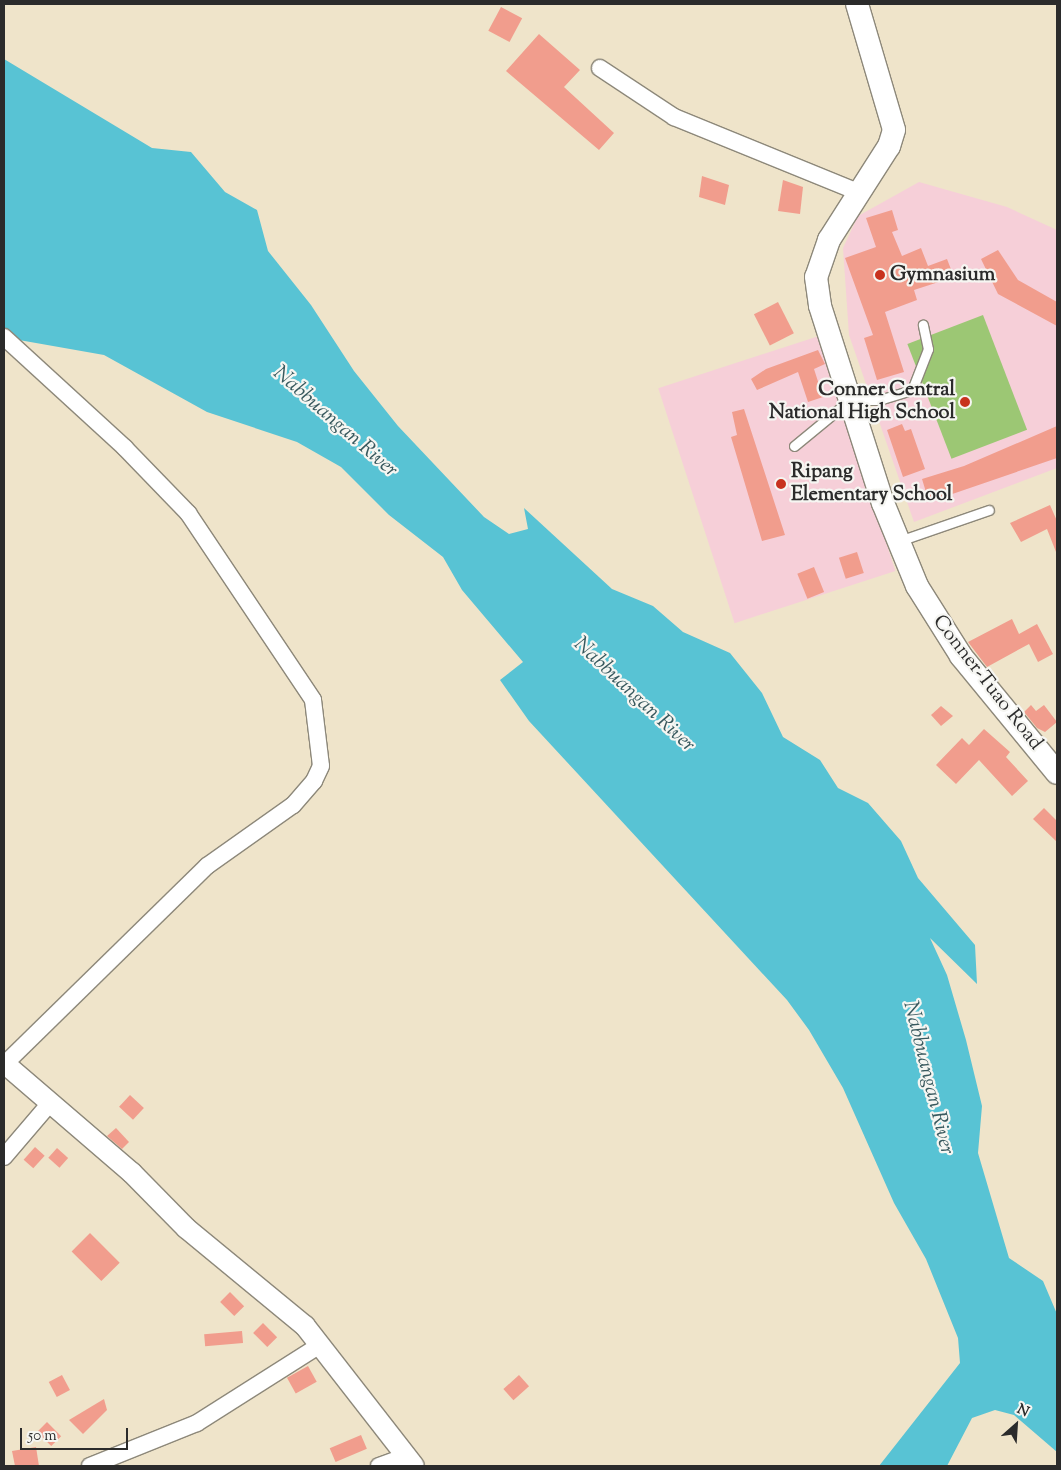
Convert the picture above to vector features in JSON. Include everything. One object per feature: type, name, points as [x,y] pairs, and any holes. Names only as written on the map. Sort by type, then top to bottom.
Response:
[{"type":"main road","name":"Conner-Tuao Road","points":[[857,4],[894,130],[889,146],[829,240],[816,277],[820,306],[850,400],[899,541],[938,624],[1057,773]]},
{"type":"street","points":[[600,68],[674,117],[858,192]]},
{"type":"street","points":[[4,338],[125,448],[188,512],[313,700],[321,766],[314,781],[293,805],[206,866],[4,1064],[51,1102],[132,1173],[186,1228],[286,1309],[320,1345],[410,1461],[379,1466]]},
{"type":"street","points":[[4,1157],[51,1102]]},
{"type":"street","points":[[90,1466],[197,1423],[320,1345]]},
{"type":"lane","points":[[794,446],[850,400],[879,400],[912,390],[928,349],[923,324]]},
{"type":"lane","points":[[899,541],[989,510]]},
{"type":"shaded area","name":"Conner Central National High School","points":[[919,182],[1007,207],[1057,230],[1057,468],[914,522],[849,335],[843,248],[858,216]]},
{"type":"shaded area","name":"Ripang Elementary School","points":[[819,336],[895,571],[735,623],[658,388]]},
{"type":"green space","points":[[983,315],[1027,430],[951,459],[907,344]]},
{"type":"water","name":"Nabbuangan River","points":[[4,59],[152,148],[191,152],[225,192],[257,210],[268,251],[311,305],[354,371],[398,426],[484,517],[509,534],[528,529],[524,508],[612,589],[653,606],[683,632],[730,653],[762,693],[783,737],[820,760],[838,788],[868,803],[901,841],[918,878],[975,945],[977,984],[930,938],[947,975],[966,1040],[982,1106],[978,1153],[1009,1258],[1043,1281],[1057,1314],[1057,1452],[1014,1415],[995,1410],[972,1418],[947,1466],[879,1466],[960,1363],[958,1338],[926,1259],[894,1203],[843,1088],[809,1030],[787,1000],[529,721],[500,680],[523,662],[462,590],[443,557],[389,515],[341,467],[297,442],[207,412],[104,355],[19,340],[4,328]]},
{"type":"building","points":[[501,7],[522,18],[510,42],[488,31]]},
{"type":"building","points":[[539,34],[580,70],[564,87],[614,133],[599,150],[506,71]]},
{"type":"building","points":[[702,176],[729,185],[725,205],[699,197]]},
{"type":"building","points":[[783,180],[803,187],[800,214],[778,211]]},
{"type":"building","points":[[892,210],[898,230],[892,232],[902,256],[921,248],[928,266],[947,259],[954,277],[914,290],[917,300],[885,312],[904,372],[877,380],[864,338],[873,335],[845,258],[876,247],[866,218]]},
{"type":"building","points":[[998,250],[1018,280],[1057,302],[1057,326],[998,294],[981,259]]},
{"type":"building","points":[[778,302],[794,333],[770,345],[754,314]]},
{"type":"building","points":[[818,350],[825,364],[814,369],[823,397],[808,402],[798,372],[757,390],[751,379],[766,369]]},
{"type":"building","points":[[744,409],[785,535],[762,541],[731,437],[737,435],[732,412]]},
{"type":"building","points":[[902,424],[905,431],[911,429],[925,469],[903,477],[887,430]]},
{"type":"building","points":[[1057,426],[1057,458],[929,502],[922,479],[964,466]]},
{"type":"building","points":[[1050,505],[1057,521],[1056,552],[1047,529],[1021,542],[1010,523]]},
{"type":"building","points":[[857,552],[864,573],[846,579],[839,558]]},
{"type":"building","points":[[814,567],[824,592],[807,599],[797,574]]},
{"type":"building","points":[[1012,619],[1019,634],[1037,624],[1053,654],[1038,662],[1029,644],[987,667],[968,642]]},
{"type":"building","points":[[1031,705],[1036,711],[1044,705],[1057,722],[1045,732],[1037,728],[1024,712]]},
{"type":"building","points":[[941,706],[953,716],[941,726],[931,715]]},
{"type":"building","points":[[984,729],[1010,752],[1006,757],[1028,781],[1012,796],[979,760],[956,784],[936,765],[962,738],[969,745]]},
{"type":"building","points":[[1044,808],[1057,821],[1057,842],[1033,819]]},
{"type":"building","points":[[130,1095],[144,1108],[133,1120],[119,1107]]},
{"type":"building","points":[[116,1128],[129,1142],[122,1149],[107,1136]]},
{"type":"building","points":[[35,1147],[45,1156],[33,1168],[24,1160]]},
{"type":"building","points":[[57,1148],[68,1158],[59,1168],[48,1158]]},
{"type":"building","points":[[90,1233],[120,1263],[101,1281],[72,1251]]},
{"type":"building","points":[[230,1292],[244,1306],[234,1316],[220,1302]]},
{"type":"building","points":[[263,1323],[277,1337],[267,1347],[253,1333]]},
{"type":"building","points":[[242,1331],[243,1343],[205,1346],[204,1334]]},
{"type":"building","points":[[308,1366],[317,1382],[296,1393],[287,1378]]},
{"type":"building","points":[[62,1375],[70,1390],[57,1397],[49,1382]]},
{"type":"building","points":[[519,1375],[529,1386],[513,1400],[503,1389]]},
{"type":"building","points":[[104,1399],[107,1410],[83,1434],[69,1420]]},
{"type":"building","points":[[47,1422],[61,1436],[51,1446],[37,1432]]},
{"type":"building","points":[[361,1435],[367,1449],[336,1462],[330,1448]]},
{"type":"building","points":[[36,1447],[39,1466],[15,1466],[12,1451]]},
{"type":"place","name":"Gymnasium","points":[[880,275]]},
{"type":"place","name":"Conner Central National High School","points":[[965,402]]},
{"type":"place","name":"Ripang Elementary School","points":[[781,484]]}]
